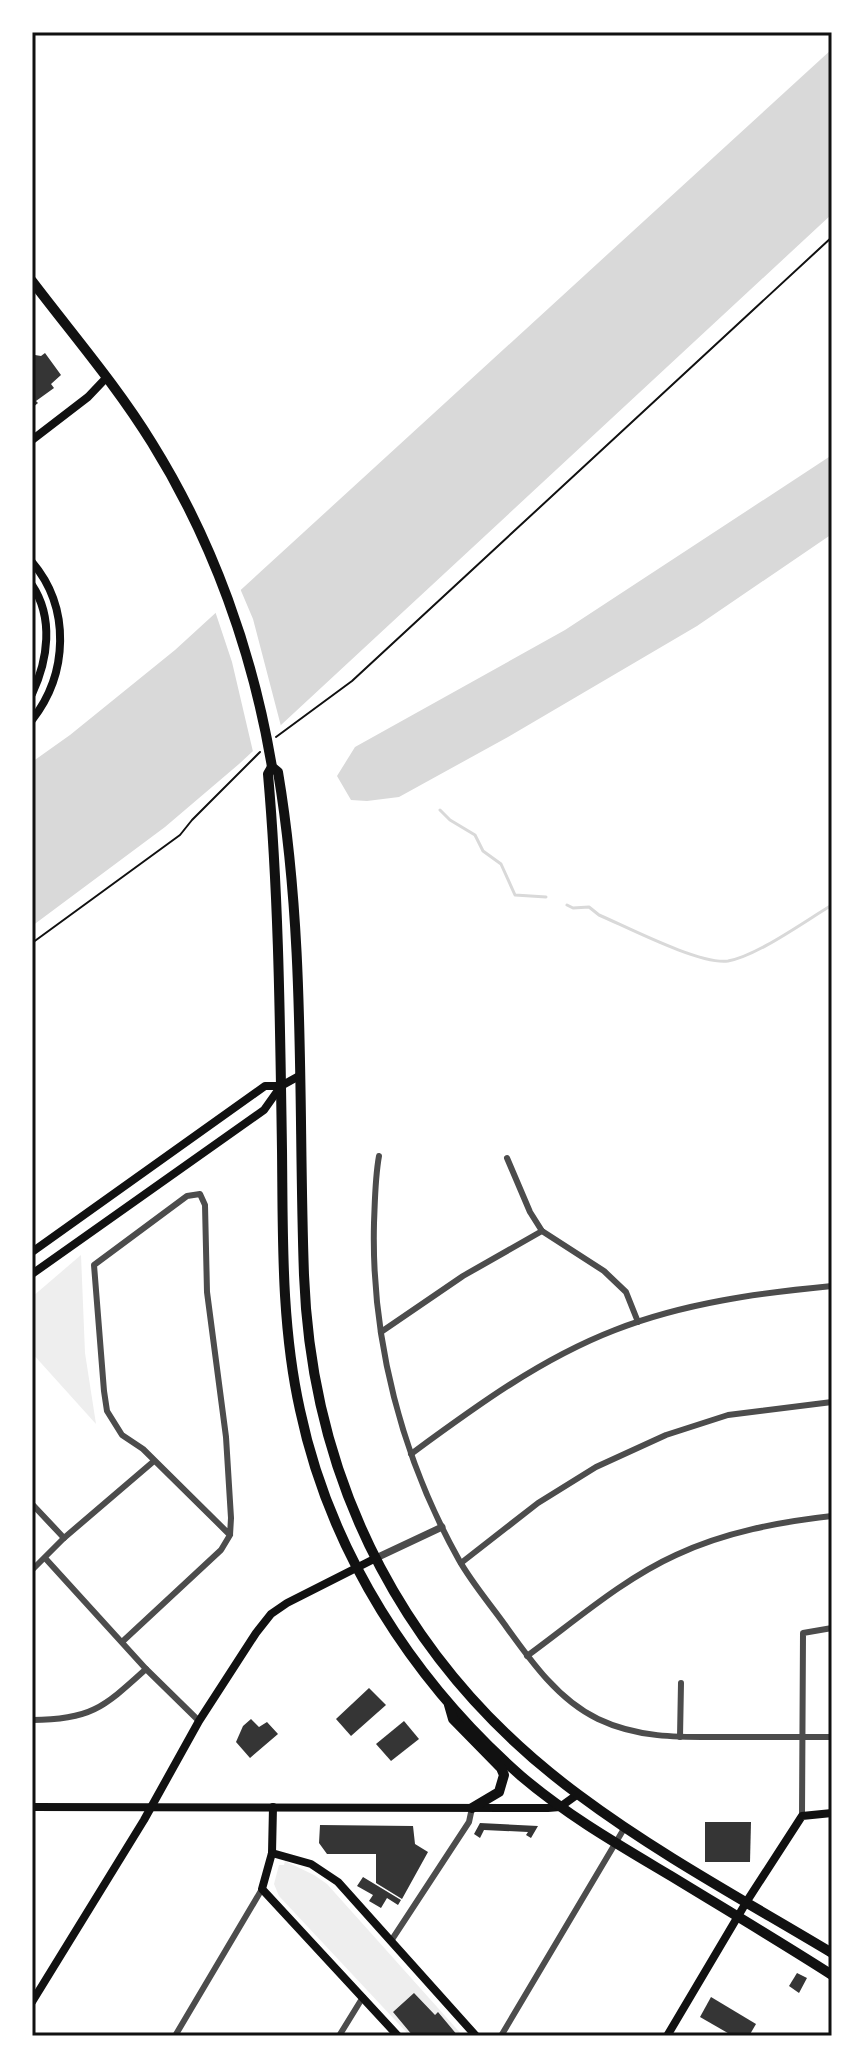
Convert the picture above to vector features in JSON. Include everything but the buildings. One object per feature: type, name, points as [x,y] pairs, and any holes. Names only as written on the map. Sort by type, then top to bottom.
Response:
[{"type":"highway","points":[[32,281],[107,377],[175,483],[221,582],[246,653],[272,764],[278,772],[293,883],[308,1335],[322,1420],[334,1460],[374,1559],[419,1633],[484,1712],[511,1739],[578,1794],[625,1827],[832,1953]]},
{"type":"highway","points":[[272,764],[268,774],[273,830],[284,1282],[289,1351],[313,1462],[357,1568],[403,1644],[449,1703],[491,1748],[560,1807],[615,1844],[832,1975]]},
{"type":"highway","points":[[403,1644],[419,1633]]},
{"type":"highway","points":[[449,1703],[453,1719],[501,1768],[504,1775],[499,1792],[472,1808]]},
{"type":"main road","points":[[32,440],[88,397],[107,377]]},
{"type":"main road","points":[[32,562],[45,581],[57,613],[61,644],[56,675],[44,704],[32,720]]},
{"type":"main road","points":[[32,585],[45,618],[46,646],[43,666],[32,694]]},
{"type":"main road","points":[[32,1274],[264,1110],[281,1086],[299,1076]]},
{"type":"main road","points":[[32,1252],[265,1086],[281,1086]]},
{"type":"main road","points":[[32,2002],[151,1807],[199,1721],[256,1633],[271,1614],[374,1559]]},
{"type":"main road","points":[[32,1807],[560,1807],[578,1794]]},
{"type":"main road","points":[[273,1807],[272,1853],[262,1889],[398,2036]]},
{"type":"main road","points":[[667,2036],[747,1901],[802,1816],[832,1813]]},
{"type":"main road","points":[[272,1853],[311,1864],[326,1873],[476,2036]]},
{"type":"street","points":[[379,1156],[374,1239],[376,1298],[393,1397],[411,1454],[442,1527],[461,1563],[527,1656],[560,1694],[595,1718],[648,1736],[832,1737]]},
{"type":"street","points":[[507,1158],[530,1212],[542,1231],[604,1271],[626,1292],[638,1322]]},
{"type":"street","points":[[122,1642],[221,1550],[230,1535],[226,1437],[207,1292],[205,1205],[200,1194],[187,1196],[94,1265],[107,1411],[122,1435],[143,1449],[230,1535]]},
{"type":"street","points":[[381,1332],[463,1276],[542,1231]]},
{"type":"street","points":[[411,1454],[516,1380],[567,1351],[638,1322],[721,1300],[832,1286]]},
{"type":"street","points":[[461,1563],[538,1503],[596,1467],[666,1435],[728,1415],[832,1402]]},
{"type":"street","points":[[32,1570],[64,1538],[154,1461]]},
{"type":"street","points":[[32,1504],[64,1538]]},
{"type":"street","points":[[527,1656],[629,1582],[675,1555],[726,1536],[795,1520],[832,1516]]},
{"type":"street","points":[[374,1559],[442,1527]]},
{"type":"street","points":[[45,1558],[146,1669],[199,1721]]},
{"type":"street","points":[[802,1816],[803,1633],[832,1628]]},
{"type":"street","points":[[32,1720],[63,1720],[100,1708],[146,1669]]},
{"type":"street","points":[[680,1737],[681,1683]]},
{"type":"street","points":[[391,1941],[469,1822],[472,1808]]},
{"type":"street","points":[[501,2036],[625,1827]]},
{"type":"street","points":[[175,2036],[262,1889]]},
{"type":"street","points":[[339,2036],[363,1997]]},
{"type":"path","points":[[275,738],[352,681],[832,237]]},
{"type":"path","points":[[32,943],[185,831],[192,820],[265,747]]},
{"type":"shaded area","points":[[832,49],[832,214],[239,764],[165,827],[32,926],[32,762],[175,650]]},
{"type":"shaded area","points":[[832,455],[832,534],[697,626],[508,737],[399,797],[351,800],[337,776],[355,747],[565,630]]},
{"type":"shaded area","points":[[81,1255],[85,1353],[96,1424],[32,1353],[32,1297]]},
{"type":"shaded area","points":[[285,1861],[327,1884],[463,2036],[410,2036],[279,1896],[274,1884],[279,1865],[284,1865]]},
{"type":"pier","points":[[239,586],[253,619],[282,730],[254,756],[232,662],[214,608]]},
{"type":"waterway","points":[[440,810],[475,835],[483,851],[501,864],[515,895],[546,897]]},
{"type":"waterway","points":[[567,905],[573,908],[589,907],[599,915],[645,936],[716,961],[740,958],[767,945],[832,905]]}]
